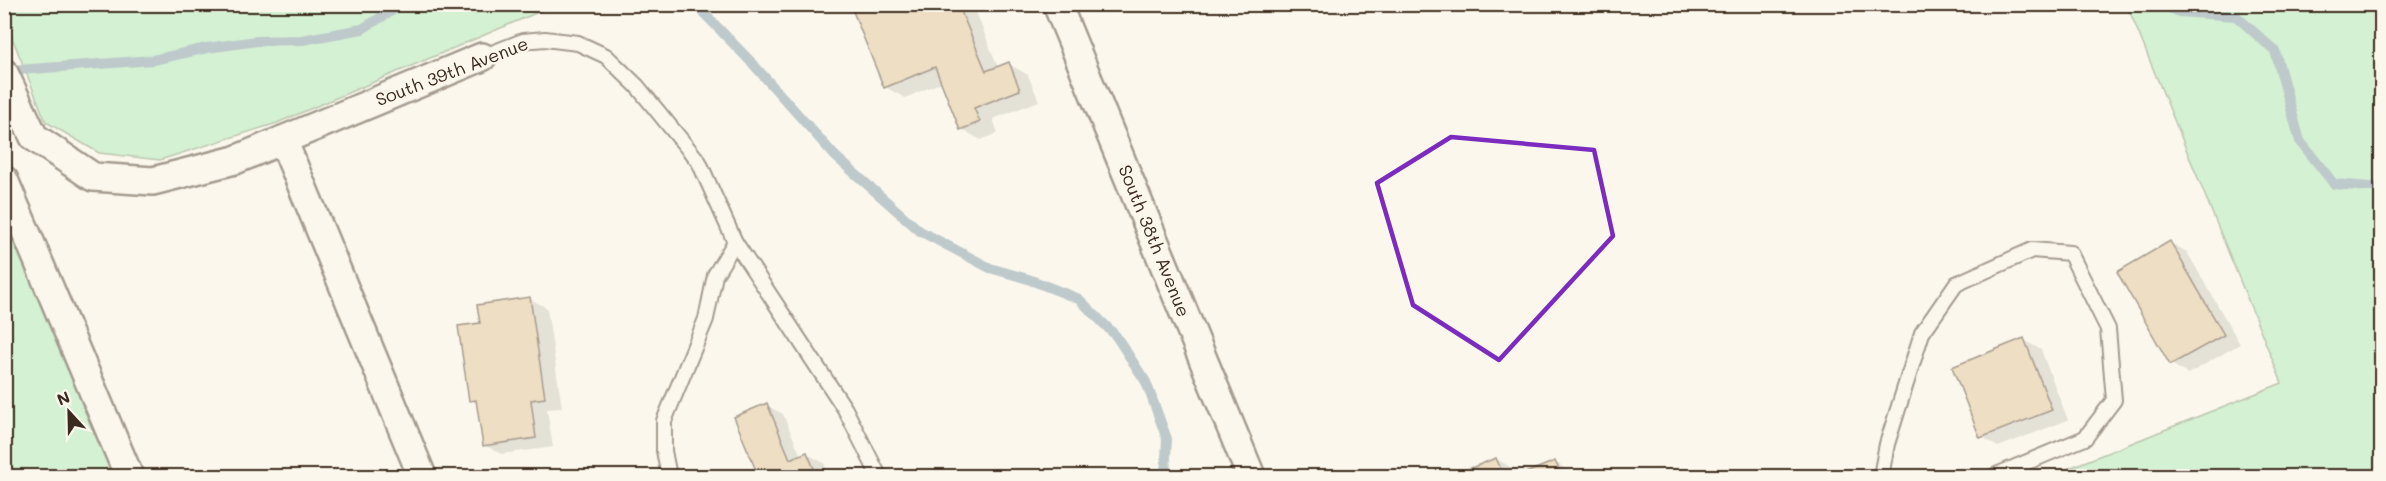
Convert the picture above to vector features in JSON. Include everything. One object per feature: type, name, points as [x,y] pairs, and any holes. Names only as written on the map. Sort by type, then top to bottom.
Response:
[{"type":"street","name":"South 38th Avenue","points":[[1057,4],[1251,477]]},
{"type":"street","name":"South 39th Avenue","points":[[8,80],[34,138],[93,177],[153,181],[235,160],[482,57]]},
{"type":"street","points":[[283,140],[422,477]]},
{"type":"street","points":[[4,180],[129,477]]},
{"type":"lane","name":"South 39th Avenue","points":[[482,57],[523,41],[545,39],[578,43],[606,56],[637,86],[699,162],[735,242],[845,409],[879,477]]},
{"type":"lane","points":[[669,477],[664,450],[664,421],[706,319],[715,275],[735,242]]},
{"type":"lane","points":[[1881,477],[1887,444],[1922,333],[1956,284],[2032,250],[2070,253],[2108,329],[2114,400],[2085,438],[1994,477]]},
{"type":"highlighted area","points":[[1451,137],[1594,150],[1613,236],[1499,360],[1413,305],[1377,183]]},
{"type":"green space","points":[[4,5],[555,5],[277,123],[160,160],[99,153],[46,122],[5,20]]},
{"type":"green space","points":[[2127,5],[2381,5],[2381,476],[2049,476],[2282,383]]},
{"type":"green space","points":[[5,199],[121,476],[5,476]]},
{"type":"building","points":[[850,4],[958,4],[986,71],[1009,62],[1020,90],[974,108],[980,122],[960,130],[935,67],[884,88]]},
{"type":"building","points":[[2170,241],[2224,335],[2170,365],[2117,272]]},
{"type":"building","points":[[530,297],[545,398],[531,400],[536,438],[483,446],[476,400],[469,401],[458,326],[480,323],[477,305]]},
{"type":"building","points":[[2024,338],[2052,410],[1980,438],[1952,367]]},
{"type":"building","points":[[767,403],[790,459],[807,452],[817,476],[748,476],[757,473],[734,417]]},
{"type":"building","points":[[1496,458],[1504,476],[1451,476]]},
{"type":"building","points":[[1555,461],[1562,476],[1518,476]]},
{"type":"waterway","points":[[5,71],[153,60],[207,48],[257,41],[302,40],[362,29],[403,4]]},
{"type":"waterway","points":[[695,4],[753,64],[835,156],[920,231],[990,268],[1028,279],[1079,299],[1116,336],[1146,382],[1167,439],[1165,476]]},
{"type":"waterway","points":[[2160,4],[2179,12],[2236,16],[2275,51],[2300,141],[2334,184],[2382,188]]}]
